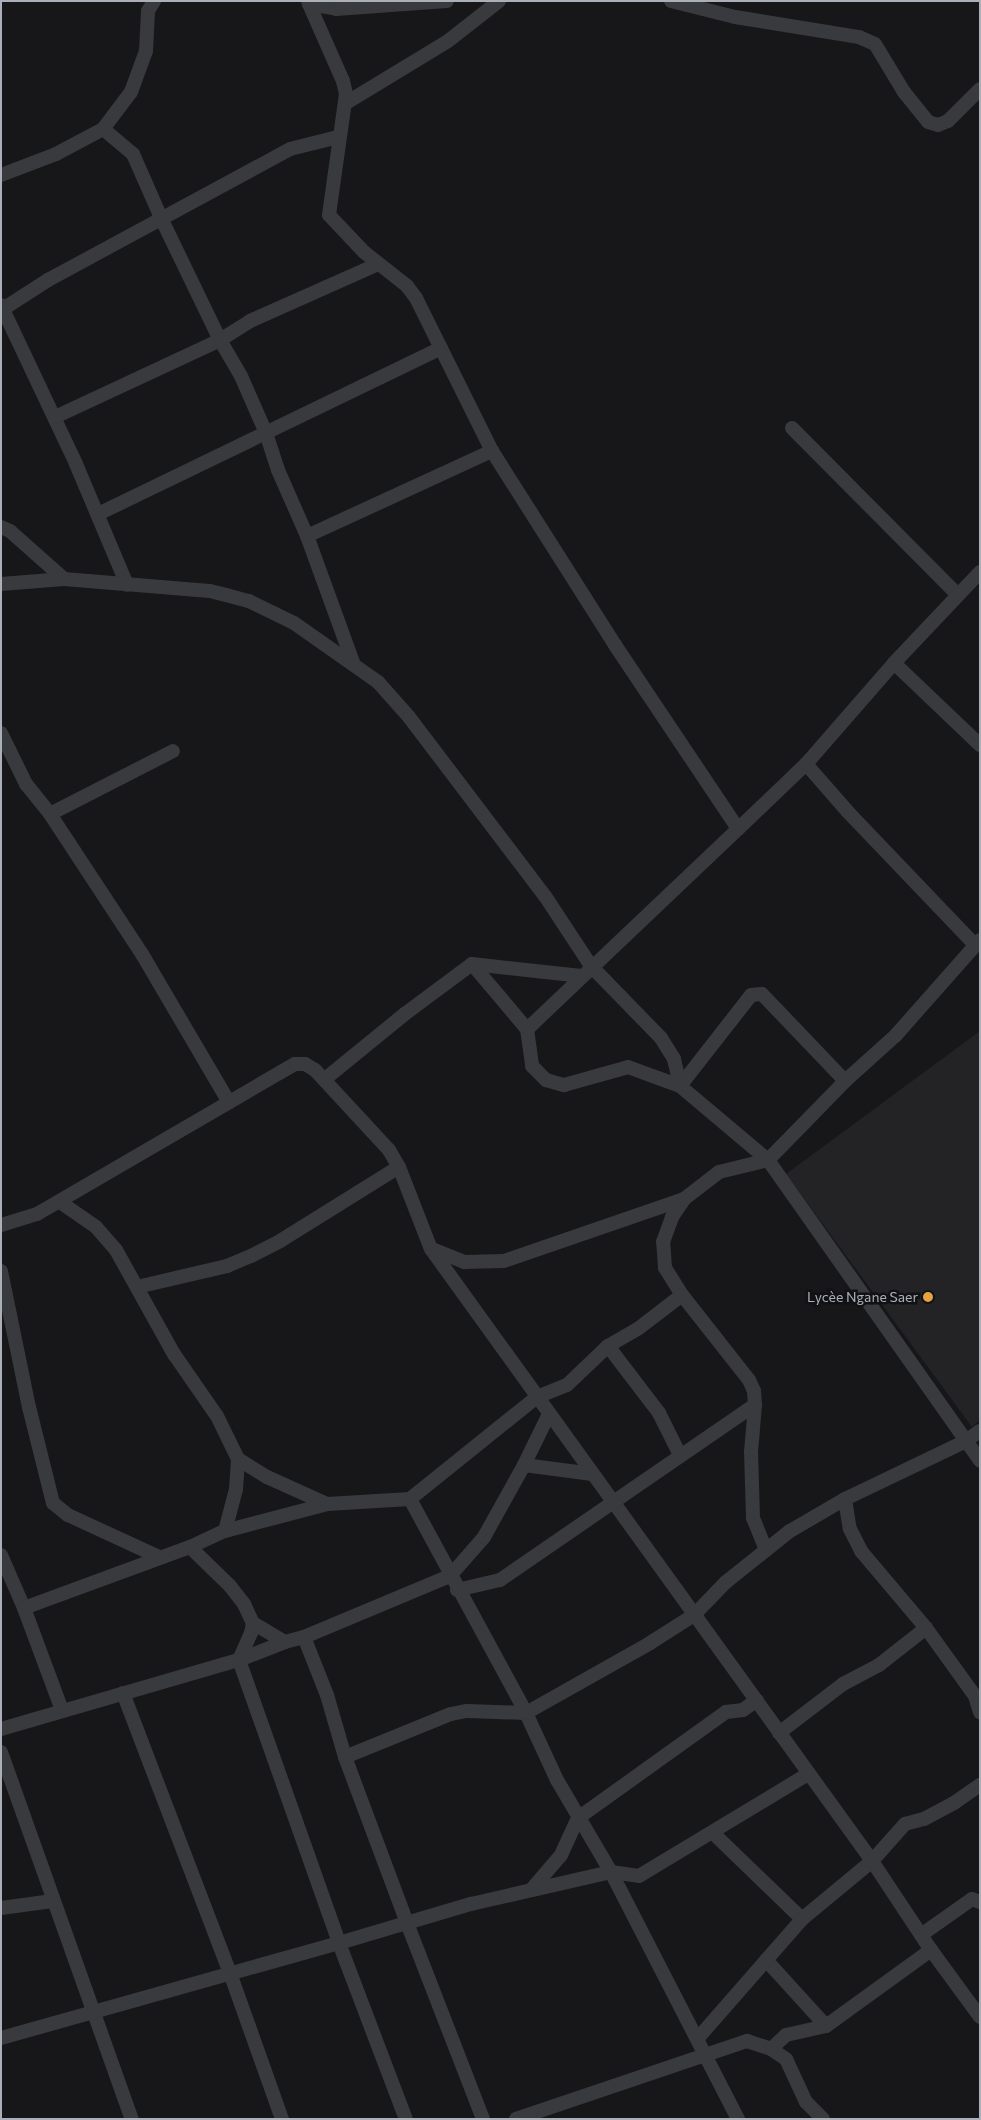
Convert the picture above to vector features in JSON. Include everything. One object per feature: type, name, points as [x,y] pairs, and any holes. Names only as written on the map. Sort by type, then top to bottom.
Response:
[{"type":"street","points":[[1,176],[56,154],[103,128],[131,92],[146,51],[148,11],[154,1]]},
{"type":"street","points":[[309,3],[336,9],[447,1]]},
{"type":"street","points":[[346,103],[448,41],[499,1]]},
{"type":"street","points":[[674,2],[735,17],[859,37],[875,44],[904,92],[928,122],[938,125],[948,122],[980,89]]},
{"type":"street","points":[[309,3],[343,80],[346,103],[338,137],[329,215],[378,264],[406,286],[416,298],[492,451],[615,645],[738,830]]},
{"type":"street","points":[[103,128],[133,154],[162,220],[220,340],[241,376],[266,433],[278,470],[307,536],[354,665]]},
{"type":"street","points":[[127,585],[55,417],[2,307],[48,280],[290,150],[338,137]]},
{"type":"street","points":[[55,417],[220,340],[250,321],[378,264]]},
{"type":"street","points":[[98,514],[441,348]]},
{"type":"street","points":[[792,428],[957,594]]},
{"type":"street","points":[[307,536],[492,451]]},
{"type":"street","points":[[1,527],[10,531],[64,579]]},
{"type":"street","points":[[526,1029],[586,971],[718,851],[806,764],[894,663],[957,594],[980,572]]},
{"type":"street","points":[[1,584],[64,579],[210,591],[249,601],[294,623],[378,682],[409,717],[544,896],[586,971],[661,1038],[674,1058],[680,1086]]},
{"type":"street","points":[[894,663],[980,746]]},
{"type":"street","points":[[1,732],[26,784],[50,814],[142,954],[229,1102]]},
{"type":"street","points":[[50,814],[172,751]]},
{"type":"street","points":[[431,1249],[464,1262],[504,1261],[684,1199],[719,1172],[768,1160],[844,1081],[896,1035],[977,943],[848,812],[806,764]]},
{"type":"street","points":[[325,1079],[406,1013],[472,964],[586,971]]},
{"type":"street","points":[[472,964],[526,1029],[532,1066],[546,1080],[564,1085],[628,1067],[680,1086],[768,1160],[980,1461]]},
{"type":"street","points":[[680,1086],[751,995],[762,994],[844,1081]]},
{"type":"street","points":[[1,1226],[21,1221],[60,1202],[295,1064],[305,1064],[325,1079],[389,1150],[399,1167],[431,1249],[757,1700],[808,1774],[872,1861],[921,1936],[980,2017]]},
{"type":"street","points":[[137,1287],[227,1266],[251,1256],[280,1241],[399,1167]]},
{"type":"street","points":[[684,1199],[672,1217],[663,1242],[665,1268],[682,1296],[749,1380],[754,1391],[755,1405],[751,1452],[753,1518],[766,1550]]},
{"type":"street","points":[[60,1202],[96,1227],[116,1250],[174,1354],[217,1416],[238,1459],[236,1489],[225,1531]]},
{"type":"street","points":[[1,1271],[33,1425],[53,1503],[68,1515],[159,1557]]},
{"type":"street","points":[[24,1608],[225,1531],[328,1504],[410,1499],[537,1398],[567,1385],[608,1346],[639,1328],[682,1296]]},
{"type":"street","points":[[608,1346],[659,1413],[680,1455]]},
{"type":"street","points":[[457,1590],[500,1580],[612,1501],[755,1405]]},
{"type":"street","points":[[1,1729],[239,1660],[285,1642],[304,1637],[450,1576],[484,1537],[524,1465],[549,1414]]},
{"type":"street","points":[[346,1757],[450,1714],[467,1711],[526,1713],[650,1643],[694,1615],[726,1582],[790,1531],[845,1499],[966,1441],[980,1431]]},
{"type":"street","points":[[238,1459],[267,1477],[328,1504]]},
{"type":"street","points":[[524,1465],[592,1474]]},
{"type":"street","points":[[410,1499],[457,1590],[526,1713],[578,1818],[610,1872],[706,2053],[738,2119]]},
{"type":"street","points":[[845,1499],[850,1529],[862,1551],[926,1628],[975,1696],[980,1712]]},
{"type":"street","points":[[190,1546],[230,1586],[244,1604],[252,1623],[249,1639],[239,1660],[339,1944],[406,2119]]},
{"type":"street","points":[[1,1555],[24,1608],[62,1710]]},
{"type":"street","points":[[252,1623],[285,1642]]},
{"type":"street","points":[[779,1733],[844,1684],[879,1665],[926,1628]]},
{"type":"street","points":[[304,1637],[327,1695],[346,1757],[407,1923],[483,2119]]},
{"type":"street","points":[[123,1693],[230,1974],[282,2119]]},
{"type":"street","points":[[531,1890],[561,1855],[578,1818],[726,1712],[744,1710],[757,1700]]},
{"type":"street","points":[[1,1752],[132,2119]]},
{"type":"street","points":[[1,2038],[339,1944],[472,1904],[610,1872],[639,1876],[808,1774]]},
{"type":"street","points":[[698,2038],[802,1920],[872,1861],[904,1824],[924,1819],[954,1803],[980,1784]]},
{"type":"street","points":[[713,1833],[802,1920]]},
{"type":"street","points":[[921,1936],[972,1899],[980,1902]]},
{"type":"street","points":[[1,1908],[53,1901]]},
{"type":"street","points":[[771,2049],[786,2035],[826,2026],[931,1950]]},
{"type":"street","points":[[766,1960],[826,2026]]},
{"type":"street","points":[[516,2119],[748,2040],[771,2049],[786,2058],[806,2102],[823,2119]]},
{"type":"shaded area","name":"Lycèe Ngane Saer","points":[[980,1031],[980,1420],[972,1427],[786,1174]]},
{"type":"place","name":"Lycèe Ngane Saer","points":[[928,1297]]}]
